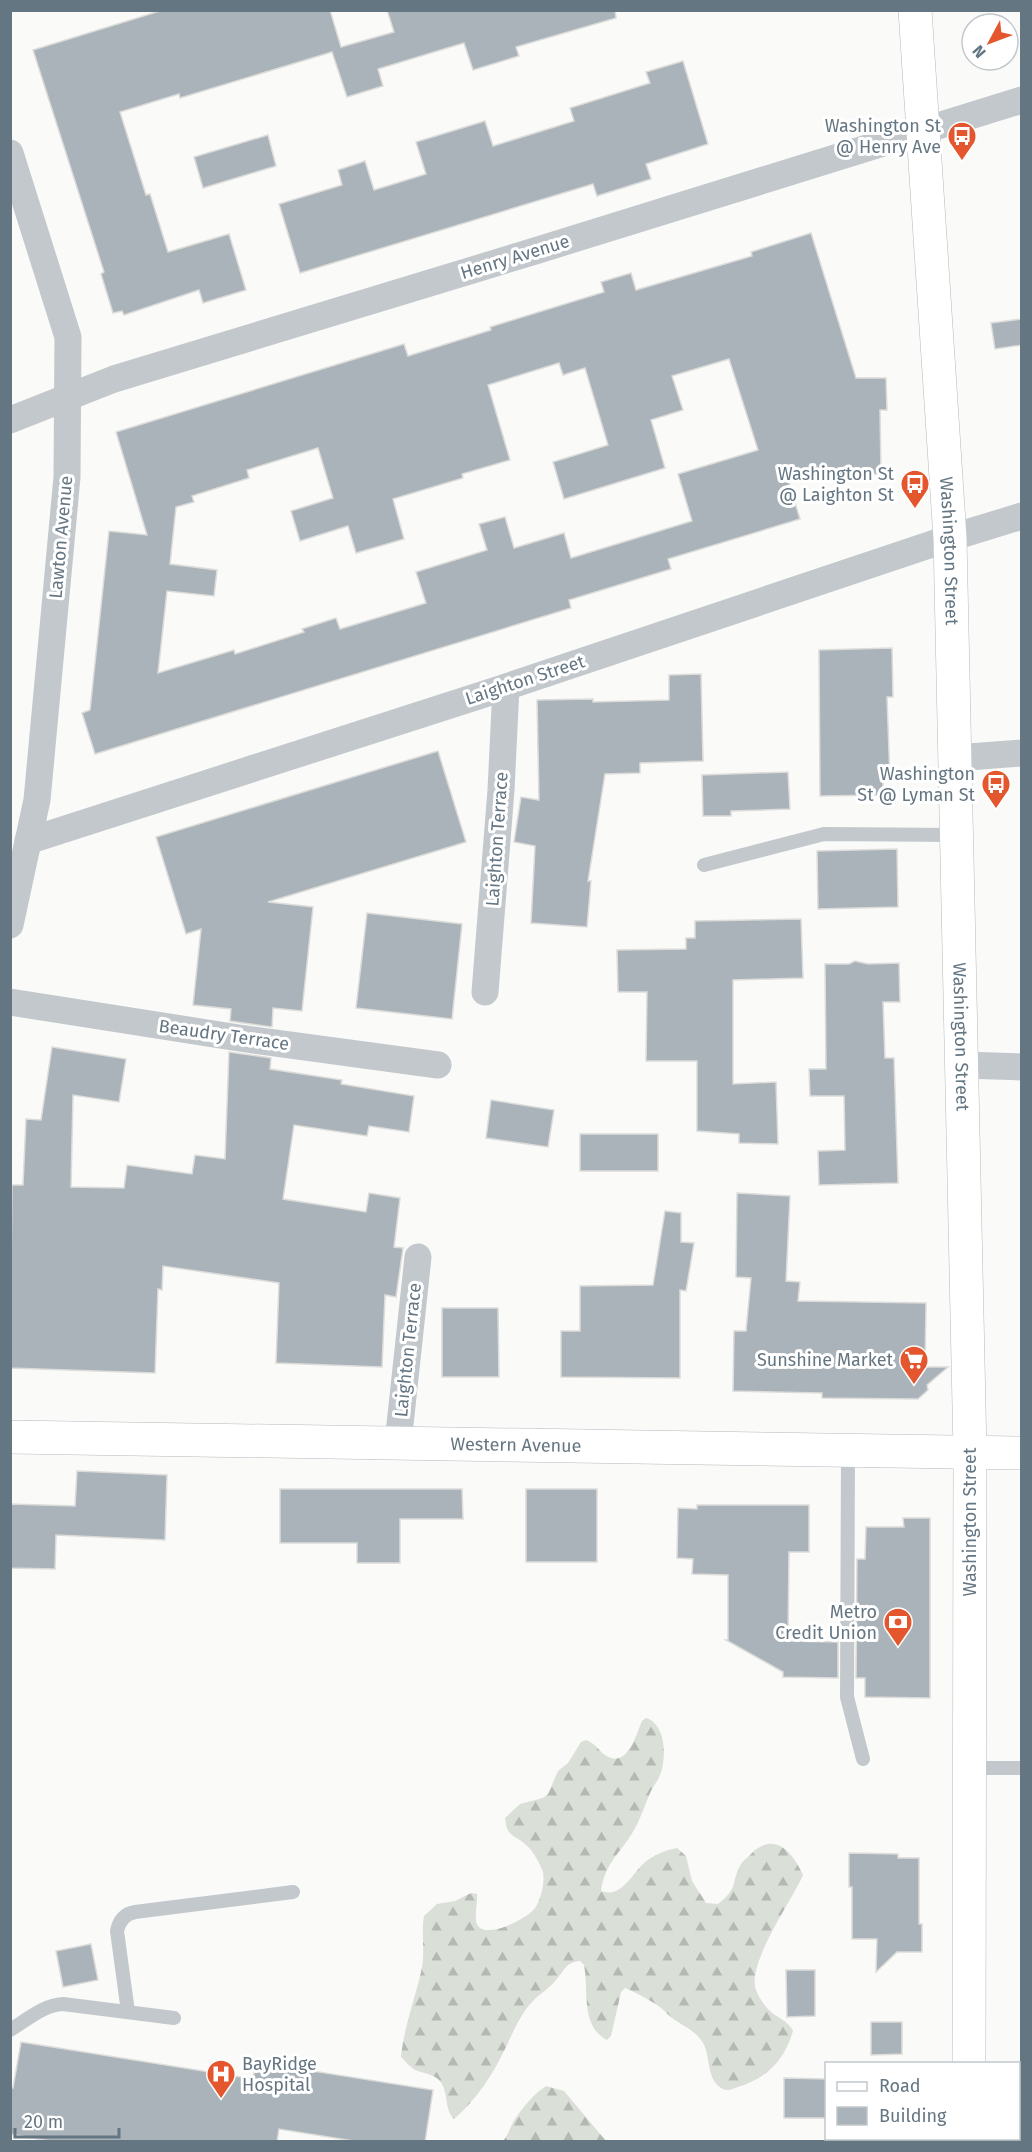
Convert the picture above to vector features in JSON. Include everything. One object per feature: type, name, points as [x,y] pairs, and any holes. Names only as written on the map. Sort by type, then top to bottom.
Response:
[{"type":"main road","name":"Washington Street","points":[[915,10],[950,538],[970,1452],[969,2062]]},
{"type":"main road","name":"Western Avenue","points":[[10,1437],[1022,1453]]},
{"type":"street","name":"Henry Avenue","points":[[10,420],[114,379],[1022,100]]},
{"type":"street","name":"Lawton Avenue","points":[[10,153],[68,337],[67,477],[37,801],[10,925]]},
{"type":"street","name":"Laighton Street","points":[[28,841],[506,687],[1022,516]]},
{"type":"street","name":"Laighton Terrace","points":[[485,992],[501,790],[506,687]]},
{"type":"street","points":[[955,758],[1022,753]]},
{"type":"street","name":"Beaudry Terrace","points":[[10,1002],[239,1038],[438,1065]]},
{"type":"street","points":[[962,1065],[1022,1067]]},
{"type":"street","name":"Laighton Terrace","points":[[398,1443],[418,1257]]},
{"type":"lane","points":[[704,865],[824,834],[957,836]]},
{"type":"lane","points":[[848,1450],[847,1697],[863,1759]]},
{"type":"lane","points":[[970,1768],[1022,1768]]},
{"type":"lane","points":[[129,2012],[117,1931],[124,1917],[135,1912],[293,1892]]},
{"type":"lane","points":[[10,2030],[44,2009],[58,2004],[174,2018]]},
{"type":"green space","points":[[646,1718],[653,1721],[661,1734],[664,1751],[662,1768],[629,1838],[606,1872],[601,1891],[614,1892],[620,1889],[650,1859],[677,1848],[686,1856],[692,1881],[706,1903],[718,1904],[732,1889],[741,1864],[759,1847],[775,1844],[788,1852],[803,1875],[764,1949],[755,1979],[756,1990],[763,2003],[793,2031],[785,2051],[766,2073],[758,2078],[732,2089],[723,2089],[713,2079],[703,2043],[697,2035],[662,2008],[625,1988],[621,1992],[611,2036],[607,2040],[598,2034],[589,2017],[584,1965],[580,1961],[575,1962],[566,1967],[553,1983],[527,2007],[488,2079],[476,2096],[454,2119],[449,2110],[442,2084],[438,2079],[415,2070],[401,2057],[422,1967],[424,1916],[437,1904],[455,1901],[471,1893],[477,1894],[476,1919],[478,1926],[483,1929],[499,1929],[508,1926],[531,1912],[541,1896],[543,1872],[531,1850],[509,1832],[505,1818],[520,1804],[543,1798],[548,1794],[558,1771],[568,1763],[581,1742],[589,1741],[605,1755],[613,1758],[625,1755],[642,1721]]},
{"type":"green space","points":[[546,2086],[564,2091],[606,2141],[503,2141],[522,2110]]},
{"type":"building","points":[[163,10],[330,10],[341,47],[394,32],[387,10],[615,10],[616,18],[516,47],[519,56],[473,70],[464,43],[378,69],[383,86],[347,97],[332,52],[180,98],[179,94],[120,112],[146,195],[150,194],[168,252],[229,234],[246,290],[203,303],[199,290],[124,315],[122,311],[113,313],[101,274],[104,272],[33,50]]},
{"type":"building","points":[[683,61],[708,144],[646,164],[651,179],[597,196],[593,184],[300,273],[279,204],[342,185],[338,170],[365,161],[374,190],[426,174],[416,142],[485,121],[493,146],[574,121],[570,108],[650,83],[646,72]]},
{"type":"building","points":[[268,135],[276,166],[203,188],[194,157]]},
{"type":"building","points":[[811,233],[856,378],[886,378],[887,410],[880,410],[881,474],[787,476],[800,519],[668,559],[671,569],[569,600],[571,608],[95,754],[82,713],[90,710],[109,531],[147,535],[116,432],[404,344],[408,356],[491,330],[490,327],[604,292],[601,282],[631,273],[636,290],[752,256],[751,252]],"holes":[[[729,359],[758,450],[678,474],[692,521],[571,558],[564,533],[514,548],[505,517],[479,524],[487,550],[416,572],[426,603],[340,629],[336,618],[302,629],[304,632],[235,654],[234,650],[158,673],[167,591],[214,596],[217,570],[170,564],[176,507],[194,502],[192,496],[249,478],[247,470],[318,448],[333,498],[291,511],[300,541],[348,526],[356,553],[404,539],[393,499],[463,478],[462,474],[510,460],[488,385],[559,363],[563,375],[585,368],[608,445],[553,462],[564,499],[665,468],[651,420],[683,410],[672,376]]]},
{"type":"building","points":[[1022,319],[1022,345],[995,349],[991,323]]},
{"type":"building","points":[[892,648],[893,697],[887,697],[890,780],[883,781],[883,795],[820,796],[819,650]]},
{"type":"building","points":[[701,674],[703,761],[640,763],[640,773],[605,774],[588,881],[591,881],[587,927],[531,923],[535,846],[514,842],[521,797],[539,800],[537,700],[593,699],[593,702],[669,700],[669,675]]},
{"type":"building","points":[[438,751],[466,842],[268,902],[313,907],[302,1011],[273,1008],[272,1027],[230,1021],[231,1009],[193,1005],[201,929],[186,934],[156,837]]},
{"type":"building","points":[[788,772],[790,809],[731,811],[731,816],[703,816],[702,775]]},
{"type":"building","points":[[897,849],[898,907],[818,909],[817,851]]},
{"type":"building","points":[[367,913],[462,924],[452,1019],[356,1008]]},
{"type":"building","points":[[801,919],[803,978],[733,980],[733,1084],[776,1082],[778,1144],[739,1143],[739,1134],[697,1131],[697,1061],[646,1061],[647,992],[618,992],[617,950],[686,949],[686,938],[695,938],[695,921]]},
{"type":"building","points":[[855,961],[868,964],[899,963],[900,1002],[883,1002],[885,1058],[894,1058],[898,1183],[819,1185],[818,1151],[845,1150],[844,1096],[810,1096],[809,1069],[826,1069],[825,964],[849,964]]},
{"type":"building","points":[[52,1047],[126,1059],[119,1102],[73,1095],[71,1187],[124,1188],[127,1165],[192,1174],[195,1155],[225,1159],[229,1052],[271,1058],[270,1069],[342,1080],[341,1084],[414,1096],[409,1132],[369,1126],[367,1136],[294,1125],[283,1199],[366,1212],[369,1193],[400,1198],[394,1247],[403,1248],[396,1297],[385,1295],[382,1367],[276,1363],[279,1283],[163,1266],[162,1290],[158,1289],[155,1373],[10,1368],[12,1185],[23,1185],[26,1119],[41,1120]]},
{"type":"building","points":[[491,1100],[554,1110],[548,1147],[486,1138]]},
{"type":"building","points":[[580,1134],[658,1134],[658,1171],[580,1171]]},
{"type":"building","points":[[737,1193],[790,1196],[786,1281],[800,1282],[798,1301],[926,1303],[925,1367],[948,1367],[927,1385],[928,1390],[918,1399],[822,1398],[822,1393],[733,1391],[734,1331],[746,1331],[751,1278],[736,1277]]},
{"type":"building","points":[[665,1211],[681,1213],[681,1242],[694,1243],[686,1291],[680,1290],[680,1378],[561,1377],[561,1331],[580,1331],[580,1286],[653,1285]]},
{"type":"building","points":[[442,1308],[498,1308],[499,1377],[442,1377]]},
{"type":"building","points":[[77,1471],[167,1475],[165,1540],[56,1535],[55,1569],[10,1568],[10,1504],[75,1506]]},
{"type":"building","points":[[280,1489],[462,1489],[463,1519],[400,1519],[400,1563],[357,1563],[357,1543],[280,1543]]},
{"type":"building","points":[[526,1489],[597,1489],[597,1562],[526,1562]]},
{"type":"building","points":[[697,1505],[809,1505],[809,1552],[789,1552],[788,1641],[838,1642],[838,1678],[783,1677],[783,1672],[726,1640],[728,1640],[728,1575],[692,1574],[693,1559],[677,1558],[678,1508],[697,1509]]},
{"type":"building","name":"Metro Credit Union","points":[[903,1518],[930,1518],[930,1698],[865,1697],[865,1678],[856,1678],[857,1559],[865,1559],[866,1527],[904,1527]]},
{"type":"building","points":[[849,1853],[898,1854],[898,1858],[919,1858],[919,1924],[922,1924],[922,1952],[897,1952],[876,1972],[877,1939],[852,1939],[852,1887],[849,1887]]},
{"type":"building","points":[[91,1944],[98,1980],[63,1987],[56,1951]]},
{"type":"building","points":[[786,1970],[815,1970],[815,2016],[787,2017]]},
{"type":"building","points":[[871,2022],[902,2022],[902,2054],[871,2055]]},
{"type":"building","name":"BayRidge Hospital","points":[[21,2042],[253,2079],[256,2062],[433,2090],[425,2142],[360,2142],[279,2129],[277,2142],[55,2142],[10,2134],[10,2088],[13,2088]]},
{"type":"building","points":[[784,2078],[825,2079],[825,2118],[784,2118]]},
{"type":"place","name":"Washington St @ Henry Ave","points":[[962,162]]},
{"type":"place","name":"Washington St @ Laighton St","points":[[915,510]]},
{"type":"place","name":"Washington St @ Lyman St","points":[[996,810]]},
{"type":"place","name":"Sunshine Market","points":[[914,1386]]},
{"type":"place","name":"Metro Credit Union","points":[[898,1648]]},
{"type":"place","name":"BayRidge Hospital","points":[[221,2100]]}]
